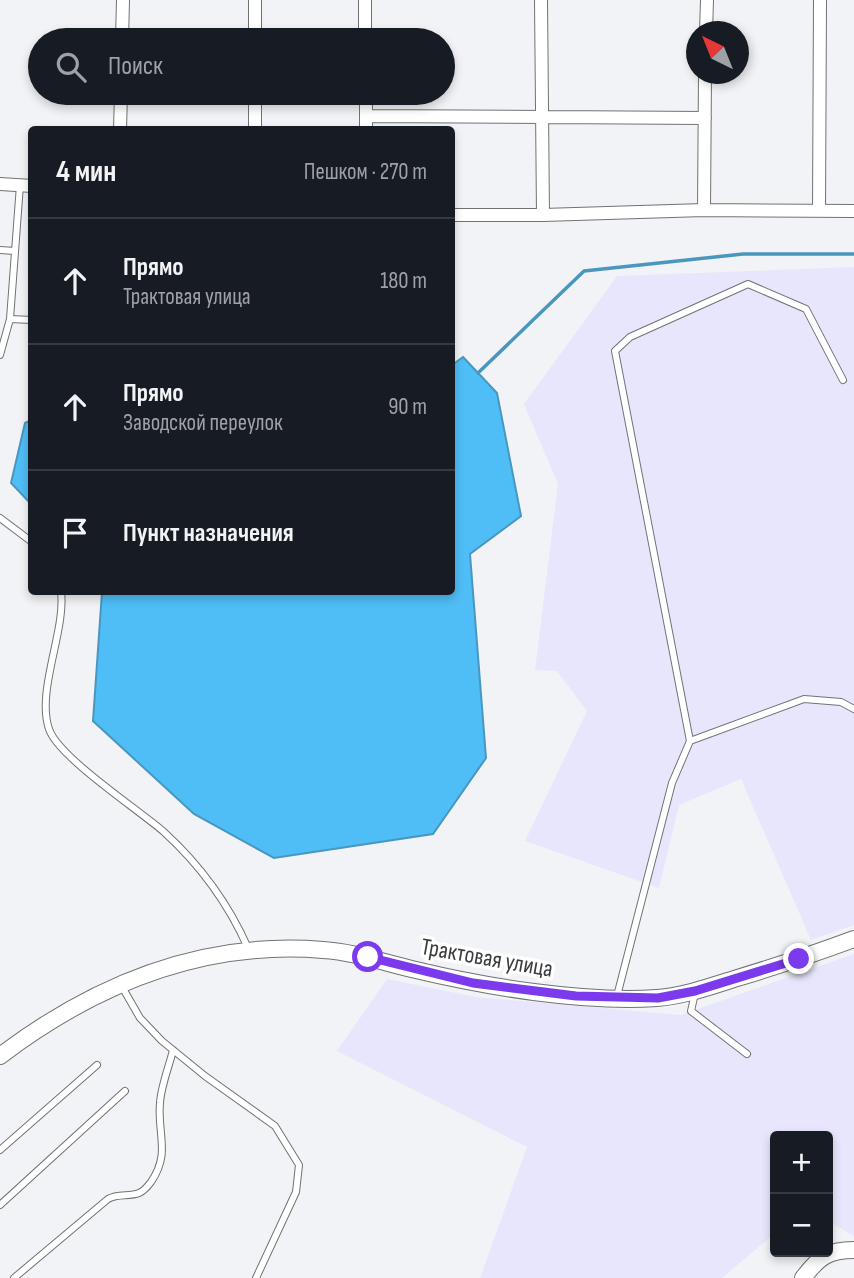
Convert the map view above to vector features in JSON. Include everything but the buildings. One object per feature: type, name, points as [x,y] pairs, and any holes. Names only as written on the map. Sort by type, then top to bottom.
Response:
[{"type":"street","points":[[122,28],[123,0]]},
{"type":"street","points":[[255,0],[255,28]]},
{"type":"street","points":[[365,0],[365,28]]},
{"type":"street","points":[[541,0],[543,215]]},
{"type":"street","points":[[706,21],[707,0]]},
{"type":"street","points":[[819,211],[820,0]]},
{"type":"street","points":[[704,210],[705,84]]},
{"type":"street","points":[[120,126],[121,105]]},
{"type":"street","points":[[255,105],[255,126]]},
{"type":"street","points":[[366,105],[366,123],[542,118],[705,118]]},
{"type":"street","points":[[0,184],[26,185]]},
{"type":"street","points":[[455,215],[704,210],[854,211]]},
{"type":"street","name":"Трактовая улица","points":[[0,1056],[28,1035],[121,984],[168,965],[249,950],[324,950],[368,957],[473,983],[576,996],[658,998],[695,991],[854,939]]},
{"type":"street","points":[[803,1278],[820,1258],[836,1250],[854,1250]]},
{"type":"lane","points":[[0,355],[10,319],[15,251],[26,185]]},
{"type":"lane","points":[[0,250],[15,251]]},
{"type":"lane","points":[[616,998],[672,783],[690,741],[615,351],[630,337],[748,284],[806,309],[844,380]]},
{"type":"lane","points":[[10,319],[28,320]]},
{"type":"lane","points":[[0,518],[28,539]]},
{"type":"lane","points":[[61,595],[47,696],[49,731],[72,759],[163,831],[193,862],[230,913],[249,950]]},
{"type":"lane","points":[[690,741],[804,699],[841,702],[854,709]]},
{"type":"lane","points":[[121,984],[140,1018],[173,1051],[275,1126],[299,1166],[296,1192],[256,1278]]},
{"type":"lane","points":[[695,991],[691,1011],[747,1055]]},
{"type":"lane","points":[[14,1278],[108,1199],[139,1193],[148,1186],[161,1162],[164,1144],[159,1121],[160,1101],[173,1051]]},
{"type":"lane","points":[[0,1150],[97,1065]]},
{"type":"lane","points":[[0,1205],[125,1091]]},
{"type":"shaded area","points":[[854,267],[854,925],[811,940],[741,779],[679,805],[659,888],[525,841],[587,711],[557,671],[535,670],[558,484],[524,404],[617,276]]},
{"type":"shaded area","points":[[854,954],[854,1236],[833,1224],[833,1131],[770,1131],[770,1237],[722,1278],[480,1278],[527,1147],[337,1051],[387,979],[476,997],[681,1015]]},
{"type":"water","points":[[463,357],[497,393],[521,516],[470,554],[486,758],[433,834],[274,858],[194,814],[93,721],[102,595],[455,595],[455,363]]},
{"type":"water","points":[[28,422],[28,501],[11,483],[25,423]]},
{"type":"waterway","points":[[478,373],[584,271],[743,254],[854,254]]},
{"type":"route","points":[[368,957],[473,983],[576,996],[616,998],[658,998],[695,991],[799,959]]}]
